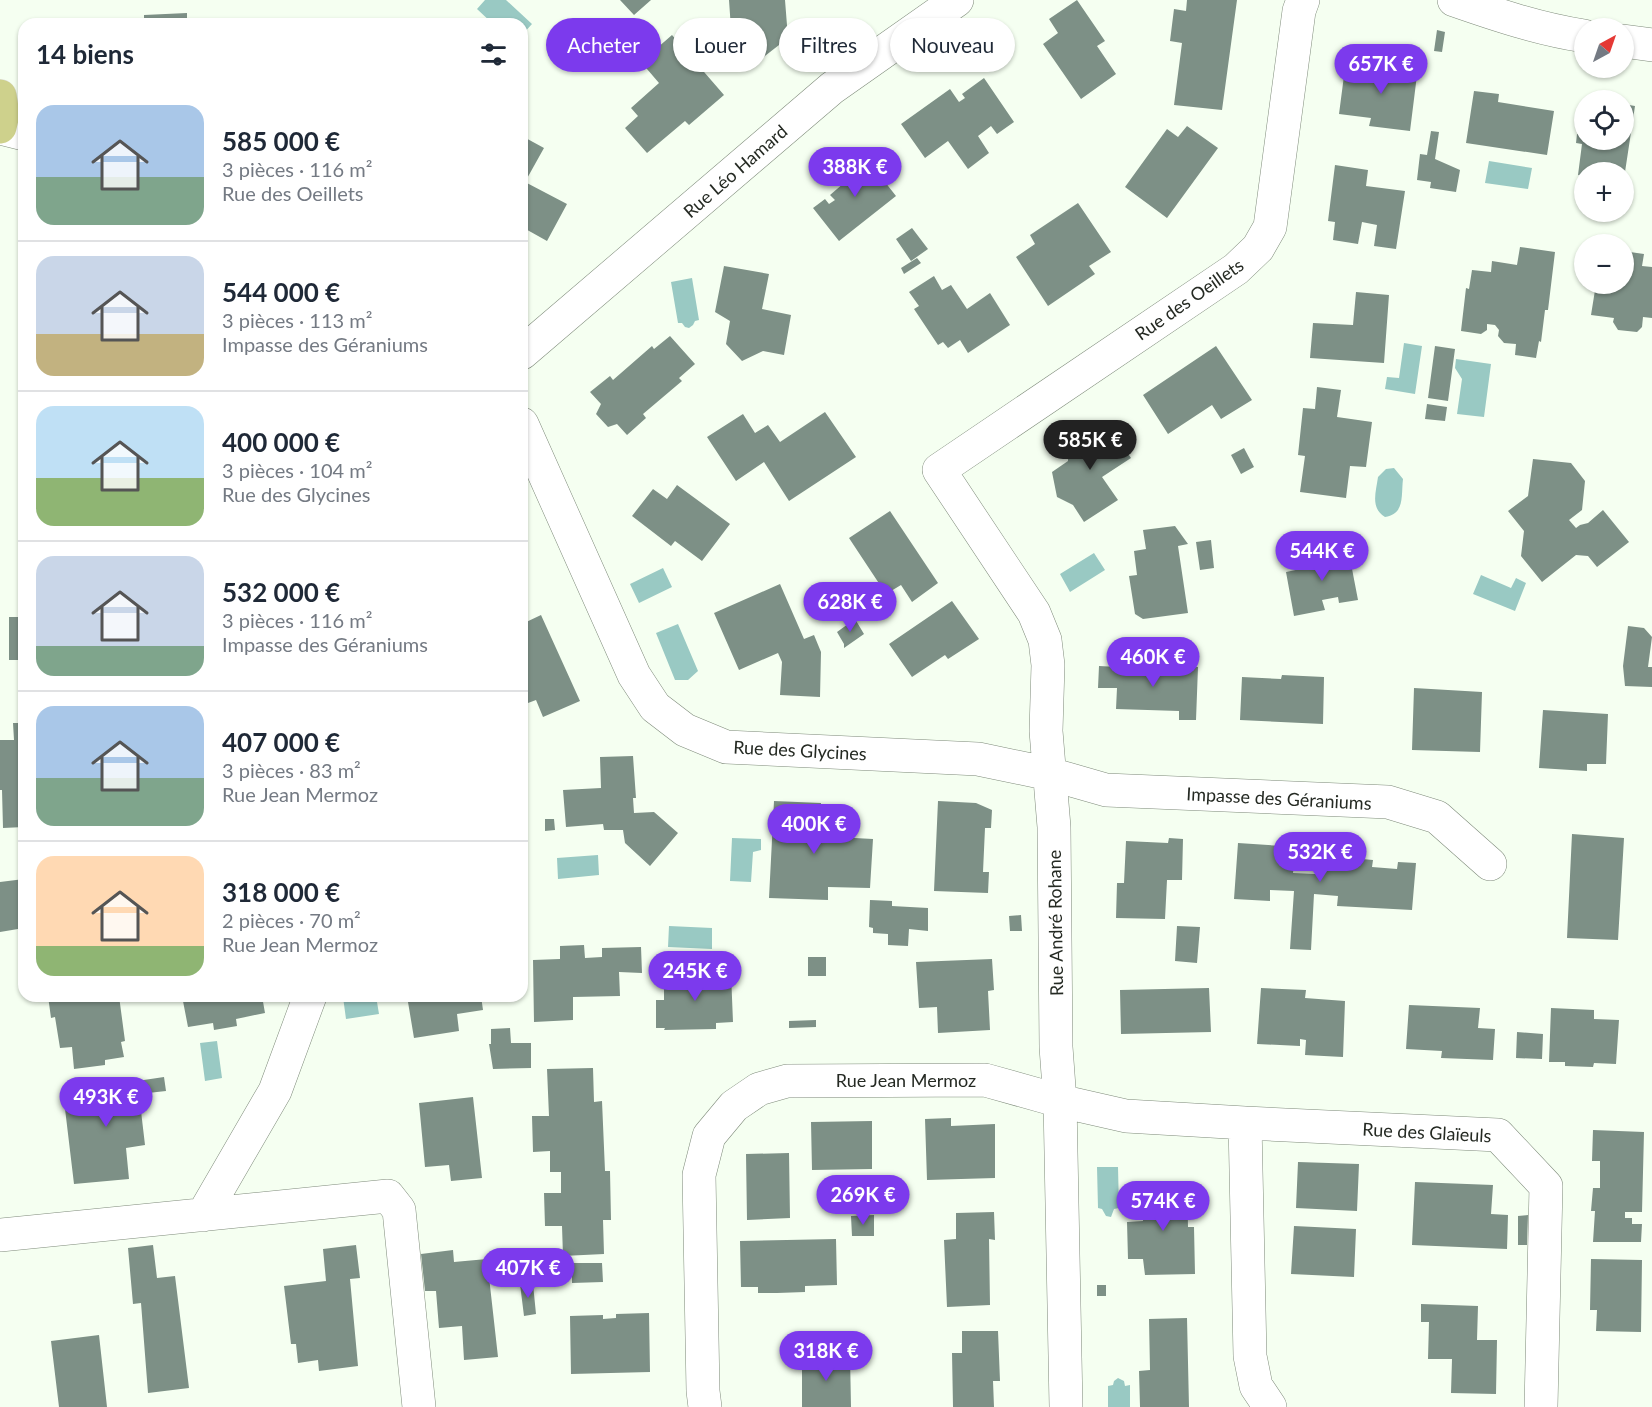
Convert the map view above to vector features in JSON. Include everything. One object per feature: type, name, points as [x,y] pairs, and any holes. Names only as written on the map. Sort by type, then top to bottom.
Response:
[{"type":"main road","points":[[0,96],[3,114],[0,128]]},
{"type":"street","name":"Rue Léo Hamard","points":[[528,348],[832,88],[957,0]]},
{"type":"street","name":"Rue des Oeillets","points":[[939,470],[1236,269],[1258,248],[1270,227],[1299,11],[1303,0]]},
{"type":"street","points":[[1454,0],[1513,21],[1574,34]]},
{"type":"street","points":[[1634,43],[1652,45]]},
{"type":"street","points":[[0,128],[18,132]]},
{"type":"street","name":"Rue des Glycines","points":[[528,437],[634,675],[655,707],[685,730],[726,747],[978,759],[1050,774]]},
{"type":"street","name":"Rue André Rohane","points":[[939,470],[1034,613],[1045,640],[1048,664],[1046,731],[1054,827],[1056,1047],[1060,1101],[1066,1407]]},
{"type":"street","name":"Impasse des Géraniums","points":[[1050,774],[1106,790],[1388,802],[1437,817],[1490,864]]},
{"type":"street","points":[[203,1215],[275,1091],[308,1002]]},
{"type":"street","name":"Rue Jean Mermoz","points":[[705,1407],[702,1391],[699,1175],[709,1136],[734,1106],[759,1089],[787,1081],[985,1080],[1126,1116],[1245,1123]]},
{"type":"street","points":[[1245,1123],[1250,1356],[1256,1386],[1270,1407]]},
{"type":"street","name":"Rue des Glaïeuls","points":[[1245,1123],[1498,1135],[1546,1186],[1541,1407]]},
{"type":"street","points":[[0,1235],[388,1196],[399,1210],[419,1407]]},
{"type":"water","points":[[485,0],[506,0],[526,18],[487,18],[477,9]]},
{"type":"water","points":[[1489,161],[1532,168],[1528,189],[1485,183]]},
{"type":"water","points":[[692,278],[699,320],[689,328],[678,323],[671,282]]},
{"type":"water","points":[[1404,343],[1422,346],[1415,394],[1385,389],[1387,377],[1399,378]]},
{"type":"water","points":[[1456,359],[1491,364],[1484,417],[1457,414],[1462,379],[1455,368]]},
{"type":"water","points":[[1394,468],[1403,479],[1401,503],[1396,512],[1385,517],[1377,509],[1376,504],[1378,477],[1386,469]]},
{"type":"water","points":[[1094,553],[1105,570],[1070,592],[1060,574]]},
{"type":"water","points":[[663,568],[672,587],[639,603],[630,584]]},
{"type":"water","points":[[1481,575],[1511,588],[1516,578],[1526,583],[1515,611],[1473,594]]},
{"type":"water","points":[[678,624],[698,671],[688,680],[675,680],[656,633]]},
{"type":"water","points":[[732,838],[761,839],[761,850],[753,852],[751,882],[730,881]]},
{"type":"water","points":[[598,855],[599,875],[558,879],[557,858]]},
{"type":"water","points":[[669,926],[712,928],[712,949],[668,947]]},
{"type":"water","points":[[344,1002],[377,1002],[379,1014],[346,1019]]},
{"type":"water","points":[[217,1041],[222,1078],[205,1081],[200,1043]]},
{"type":"water","points":[[1097,1167],[1118,1167],[1119,1208],[1114,1209],[1111,1217],[1106,1216],[1102,1209],[1098,1208]]},
{"type":"water","points":[[1118,1378],[1124,1381],[1125,1386],[1130,1385],[1130,1407],[1108,1407],[1108,1386],[1113,1385]]},
{"type":"building","points":[[620,0],[651,0],[634,15]]},
{"type":"building","points":[[729,0],[785,0],[786,18],[779,18],[779,45],[767,54],[767,18],[730,18]]},
{"type":"building","points":[[1077,0],[1105,41],[1097,46],[1116,74],[1081,99],[1043,44],[1058,33],[1049,19]]},
{"type":"building","points":[[1187,0],[1237,0],[1222,110],[1174,105],[1182,43],[1170,41],[1174,9],[1186,11]]},
{"type":"building","points":[[187,13],[187,18],[144,18],[144,15]]},
{"type":"building","points":[[1437,30],[1445,32],[1442,52],[1434,51]]},
{"type":"building","points":[[672,35],[673,72],[704,72],[724,95],[689,125],[685,121],[647,153],[625,128],[638,116],[631,108],[659,83],[650,72],[661,72],[661,45]]},
{"type":"building","points":[[1364,64],[1400,68],[1401,64],[1418,67],[1410,131],[1369,126],[1371,118],[1339,114],[1345,68],[1363,70]]},
{"type":"building","points":[[984,78],[1014,122],[997,134],[991,126],[978,136],[989,153],[968,169],[948,141],[925,158],[901,124],[950,89],[959,102],[965,98],[962,94]]},
{"type":"building","points":[[1474,91],[1499,94],[1498,102],[1554,111],[1547,155],[1466,143]]},
{"type":"building","points":[[1187,126],[1218,148],[1167,218],[1125,187],[1167,129],[1178,137]]},
{"type":"building","points":[[1431,131],[1439,132],[1435,159],[1460,170],[1456,192],[1430,188],[1431,182],[1417,180],[1420,154],[1427,155]]},
{"type":"building","points":[[528,139],[544,148],[528,177]]},
{"type":"building","points":[[1581,150],[1628,150],[1627,162],[1580,162]]},
{"type":"building","points":[[862,153],[896,196],[839,241],[813,208],[825,199],[829,204],[835,200],[830,195],[844,183],[836,173]]},
{"type":"building","points":[[1335,165],[1368,170],[1366,186],[1405,191],[1396,249],[1374,246],[1377,225],[1362,222],[1358,244],[1333,240],[1335,222],[1328,221]]},
{"type":"building","points":[[528,184],[567,204],[547,241],[528,230]]},
{"type":"building","points":[[1078,203],[1111,252],[1089,266],[1095,274],[1048,306],[1016,257],[1035,244],[1030,235]]},
{"type":"building","points":[[912,228],[928,249],[911,261],[896,239]]},
{"type":"building","points":[[1520,247],[1555,252],[1548,310],[1545,310],[1541,342],[1539,341],[1536,358],[1515,355],[1516,344],[1504,343],[1498,336],[1499,330],[1495,325],[1487,324],[1487,330],[1481,334],[1461,331],[1466,288],[1469,289],[1472,270],[1491,272],[1492,261],[1517,265]]},
{"type":"building","points":[[1634,253],[1644,254],[1642,266],[1652,267],[1652,318],[1643,317],[1642,327],[1637,332],[1618,330],[1613,322],[1614,318],[1591,315],[1594,294],[1634,294]]},
{"type":"building","points":[[917,258],[921,263],[904,274],[901,268]]},
{"type":"building","points":[[724,266],[769,274],[762,309],[791,315],[784,355],[763,351],[742,361],[726,344],[730,321],[715,312]]},
{"type":"building","points":[[934,276],[942,290],[951,285],[967,309],[990,293],[1010,325],[968,353],[960,340],[948,348],[943,342],[938,345],[914,309],[919,306],[909,292]]},
{"type":"building","points":[[1356,292],[1389,295],[1384,363],[1310,358],[1313,323],[1353,325]]},
{"type":"building","points":[[670,336],[695,364],[679,378],[682,381],[643,414],[646,418],[627,435],[617,424],[608,427],[596,414],[601,404],[590,392],[610,376],[613,380],[652,346],[654,349]]},
{"type":"building","points":[[1216,346],[1252,400],[1221,419],[1212,405],[1168,434],[1143,395]]},
{"type":"building","points":[[1435,346],[1455,349],[1448,401],[1428,398]]},
{"type":"building","points":[[1317,387],[1341,390],[1337,417],[1372,422],[1366,467],[1350,466],[1346,498],[1300,492],[1305,456],[1298,455],[1303,408],[1315,409]]},
{"type":"building","points":[[1427,404],[1447,407],[1445,421],[1425,419]]},
{"type":"building","points":[[825,412],[856,457],[789,501],[764,462],[736,481],[707,437],[743,414],[755,433],[768,425],[780,442]]},
{"type":"building","points":[[1105,420],[1131,458],[1102,477],[1118,500],[1084,522],[1073,505],[1057,497],[1052,472],[1068,461],[1068,444]]},
{"type":"building","points":[[1244,448],[1254,467],[1241,474],[1231,455]]},
{"type":"building","points":[[1533,459],[1571,463],[1585,481],[1582,510],[1569,520],[1576,528],[1588,523],[1603,510],[1629,542],[1597,567],[1588,556],[1576,555],[1542,582],[1521,556],[1524,531],[1508,511],[1528,496]]},
{"type":"building","points":[[677,485],[730,524],[702,561],[675,541],[671,546],[632,516],[653,489],[667,499]]},
{"type":"building","points":[[890,511],[938,583],[912,602],[901,585],[886,594],[849,538]]},
{"type":"building","points":[[1175,526],[1188,544],[1178,546],[1188,613],[1143,619],[1135,614],[1129,576],[1137,575],[1134,551],[1146,549],[1143,530]]},
{"type":"building","points":[[1211,540],[1214,568],[1200,570],[1196,542]]},
{"type":"building","points":[[1348,548],[1358,600],[1339,603],[1338,597],[1322,600],[1325,610],[1294,616],[1286,572],[1315,566],[1313,555]]},
{"type":"building","points":[[780,584],[804,639],[814,635],[821,652],[820,697],[780,695],[782,662],[778,653],[739,670],[714,613]]},
{"type":"building","points":[[952,601],[979,639],[948,659],[945,655],[912,677],[889,644]]},
{"type":"building","points":[[541,615],[580,701],[543,717],[536,700],[528,703],[528,621]]},
{"type":"building","points":[[9,617],[18,617],[18,660],[9,660]]},
{"type":"building","points":[[855,619],[864,634],[844,648],[837,632]]},
{"type":"building","points":[[1628,626],[1644,628],[1652,637],[1648,667],[1652,667],[1652,687],[1625,686],[1623,666]]},
{"type":"building","points":[[1118,663],[1198,667],[1196,720],[1179,720],[1179,711],[1116,709],[1117,688],[1098,688],[1099,666],[1118,667]]},
{"type":"building","points":[[1282,675],[1324,677],[1323,724],[1240,720],[1242,677],[1281,679]]},
{"type":"building","points":[[1414,688],[1482,692],[1480,752],[1412,750]]},
{"type":"building","points":[[1543,710],[1608,714],[1606,764],[1587,764],[1587,771],[1539,768]]},
{"type":"building","points":[[13,723],[18,723],[18,827],[3,828],[0,740],[14,740]]},
{"type":"building","points":[[633,756],[636,798],[633,798],[634,813],[654,812],[678,833],[650,866],[625,843],[623,830],[604,830],[603,824],[566,827],[563,790],[601,788],[600,757]]},
{"type":"building","points":[[774,801],[821,803],[820,833],[836,834],[836,837],[873,839],[870,888],[828,887],[828,900],[769,898]]},
{"type":"building","points":[[938,801],[976,803],[992,810],[991,828],[985,828],[983,872],[989,872],[988,893],[934,891]]},
{"type":"building","points":[[545,819],[554,819],[555,830],[545,831]]},
{"type":"building","points":[[1572,834],[1624,838],[1618,940],[1567,938]]},
{"type":"building","points":[[1169,838],[1183,839],[1182,880],[1167,880],[1165,919],[1116,918],[1117,883],[1124,883],[1126,841],[1168,843]]},
{"type":"building","points":[[1238,843],[1296,847],[1293,873],[1315,874],[1317,847],[1340,848],[1340,857],[1373,860],[1372,867],[1397,869],[1398,862],[1416,863],[1412,910],[1337,906],[1338,896],[1314,894],[1311,950],[1290,949],[1294,891],[1270,890],[1270,901],[1234,899]]},
{"type":"building","points":[[18,880],[18,929],[0,932],[0,882]]},
{"type":"building","points":[[870,900],[892,901],[892,906],[928,908],[928,931],[909,929],[908,946],[888,945],[888,934],[873,933],[873,928],[869,927]]},
{"type":"building","points":[[1021,915],[1022,931],[1010,931],[1009,916]]},
{"type":"building","points":[[1177,926],[1200,927],[1197,963],[1175,961]]},
{"type":"building","points":[[584,945],[585,958],[602,957],[602,948],[641,947],[642,973],[619,972],[620,996],[573,997],[573,1020],[534,1022],[533,960],[560,959],[560,946]]},
{"type":"building","points":[[808,957],[826,957],[826,976],[808,976]]},
{"type":"building","points":[[992,959],[994,990],[988,991],[990,1030],[938,1033],[937,1007],[919,1008],[916,962]]},
{"type":"building","points":[[731,973],[733,1022],[716,1023],[716,1029],[664,1030],[665,1028],[656,1028],[656,1000],[664,1000],[664,974]]},
{"type":"building","points":[[1209,988],[1211,1032],[1121,1034],[1120,990]]},
{"type":"building","points":[[1261,988],[1306,990],[1305,998],[1345,1001],[1343,1057],[1305,1055],[1306,1040],[1300,1039],[1300,1046],[1257,1044]]},
{"type":"building","points":[[49,1002],[120,1002],[125,1041],[121,1042],[124,1057],[105,1060],[105,1065],[74,1069],[72,1047],[60,1048],[55,1017],[51,1018]]},
{"type":"building","points":[[183,1002],[263,1002],[265,1013],[236,1019],[237,1026],[214,1030],[213,1023],[188,1027]]},
{"type":"building","points":[[408,1002],[482,1002],[483,1010],[457,1014],[459,1031],[414,1038]]},
{"type":"building","points":[[1409,1005],[1480,1008],[1478,1028],[1495,1029],[1493,1060],[1441,1058],[1442,1051],[1406,1049]]},
{"type":"building","points":[[1551,1008],[1594,1010],[1594,1019],[1619,1020],[1616,1064],[1594,1063],[1593,1067],[1565,1066],[1565,1062],[1549,1062]]},
{"type":"building","points":[[816,1020],[816,1027],[789,1028],[789,1021]]},
{"type":"building","points":[[510,1028],[511,1043],[531,1043],[531,1068],[493,1069],[489,1044],[491,1044],[491,1029]]},
{"type":"building","points":[[1517,1032],[1543,1034],[1542,1059],[1516,1058]]},
{"type":"building","points":[[593,1068],[594,1102],[602,1101],[605,1171],[610,1171],[611,1220],[603,1220],[604,1254],[563,1256],[562,1226],[545,1226],[544,1193],[561,1193],[561,1172],[550,1172],[550,1151],[533,1152],[532,1116],[549,1116],[547,1069]]},
{"type":"building","points":[[164,1077],[166,1091],[139,1094],[145,1145],[126,1148],[129,1179],[74,1184],[63,1092]]},
{"type":"building","points":[[473,1097],[482,1178],[451,1181],[449,1165],[425,1167],[419,1103]]},
{"type":"building","points":[[951,1118],[951,1126],[995,1124],[995,1178],[927,1180],[925,1119]]},
{"type":"building","points":[[872,1121],[872,1169],[812,1170],[811,1122]]},
{"type":"building","points":[[1593,1130],[1644,1132],[1642,1212],[1625,1212],[1625,1218],[1632,1218],[1632,1224],[1642,1224],[1641,1242],[1593,1242],[1595,1211],[1591,1211],[1593,1188],[1600,1188],[1600,1161],[1592,1161]]},
{"type":"building","points":[[789,1153],[790,1218],[747,1220],[746,1154]]},
{"type":"building","points":[[1298,1162],[1359,1164],[1357,1211],[1296,1208]]},
{"type":"building","points":[[1415,1182],[1493,1185],[1491,1214],[1508,1215],[1507,1249],[1412,1245]]},
{"type":"building","points":[[1187,1183],[1188,1227],[1194,1227],[1195,1274],[1145,1275],[1143,1259],[1128,1259],[1127,1222],[1143,1221],[1142,1185]]},
{"type":"building","points":[[994,1212],[995,1240],[989,1239],[990,1305],[947,1307],[944,1240],[956,1239],[956,1213]]},
{"type":"building","points":[[874,1215],[874,1236],[852,1236],[851,1216]]},
{"type":"building","points":[[1528,1215],[1527,1245],[1518,1245],[1518,1216]]},
{"type":"building","points":[[1294,1226],[1356,1229],[1354,1277],[1291,1274]]},
{"type":"building","points":[[836,1239],[837,1285],[805,1286],[805,1292],[777,1293],[758,1293],[758,1287],[741,1287],[740,1241]]},
{"type":"building","points":[[153,1245],[157,1278],[175,1276],[189,1388],[148,1393],[141,1303],[133,1304],[128,1248]]},
{"type":"building","points":[[356,1245],[360,1278],[350,1279],[358,1366],[319,1371],[318,1360],[298,1363],[296,1344],[291,1344],[284,1286],[326,1281],[323,1249]]},
{"type":"building","points":[[453,1250],[454,1262],[487,1259],[498,1357],[464,1360],[462,1326],[439,1328],[436,1291],[425,1291],[421,1254]]},
{"type":"building","points":[[1591,1259],[1642,1260],[1641,1332],[1596,1331],[1597,1310],[1590,1310]]},
{"type":"building","points":[[572,1263],[602,1263],[603,1282],[572,1283]]},
{"type":"building","points":[[520,1284],[533,1284],[536,1314],[524,1316]]},
{"type":"building","points":[[1097,1285],[1106,1285],[1106,1296],[1097,1296]]},
{"type":"building","points":[[1421,1304],[1478,1306],[1477,1340],[1497,1340],[1496,1394],[1451,1393],[1452,1359],[1428,1359],[1429,1322],[1421,1322]]},
{"type":"building","points":[[649,1313],[650,1372],[571,1374],[570,1316],[603,1315],[603,1319],[616,1318],[616,1314]]},
{"type":"building","points":[[1187,1318],[1189,1407],[1140,1407],[1139,1371],[1150,1370],[1149,1319]]},
{"type":"building","points":[[962,1331],[998,1331],[1000,1381],[993,1381],[994,1407],[953,1407],[952,1353],[962,1353]]},
{"type":"building","points":[[99,1335],[107,1407],[59,1407],[51,1341]]},
{"type":"building","points":[[850,1356],[851,1407],[802,1407],[802,1357]]}]
